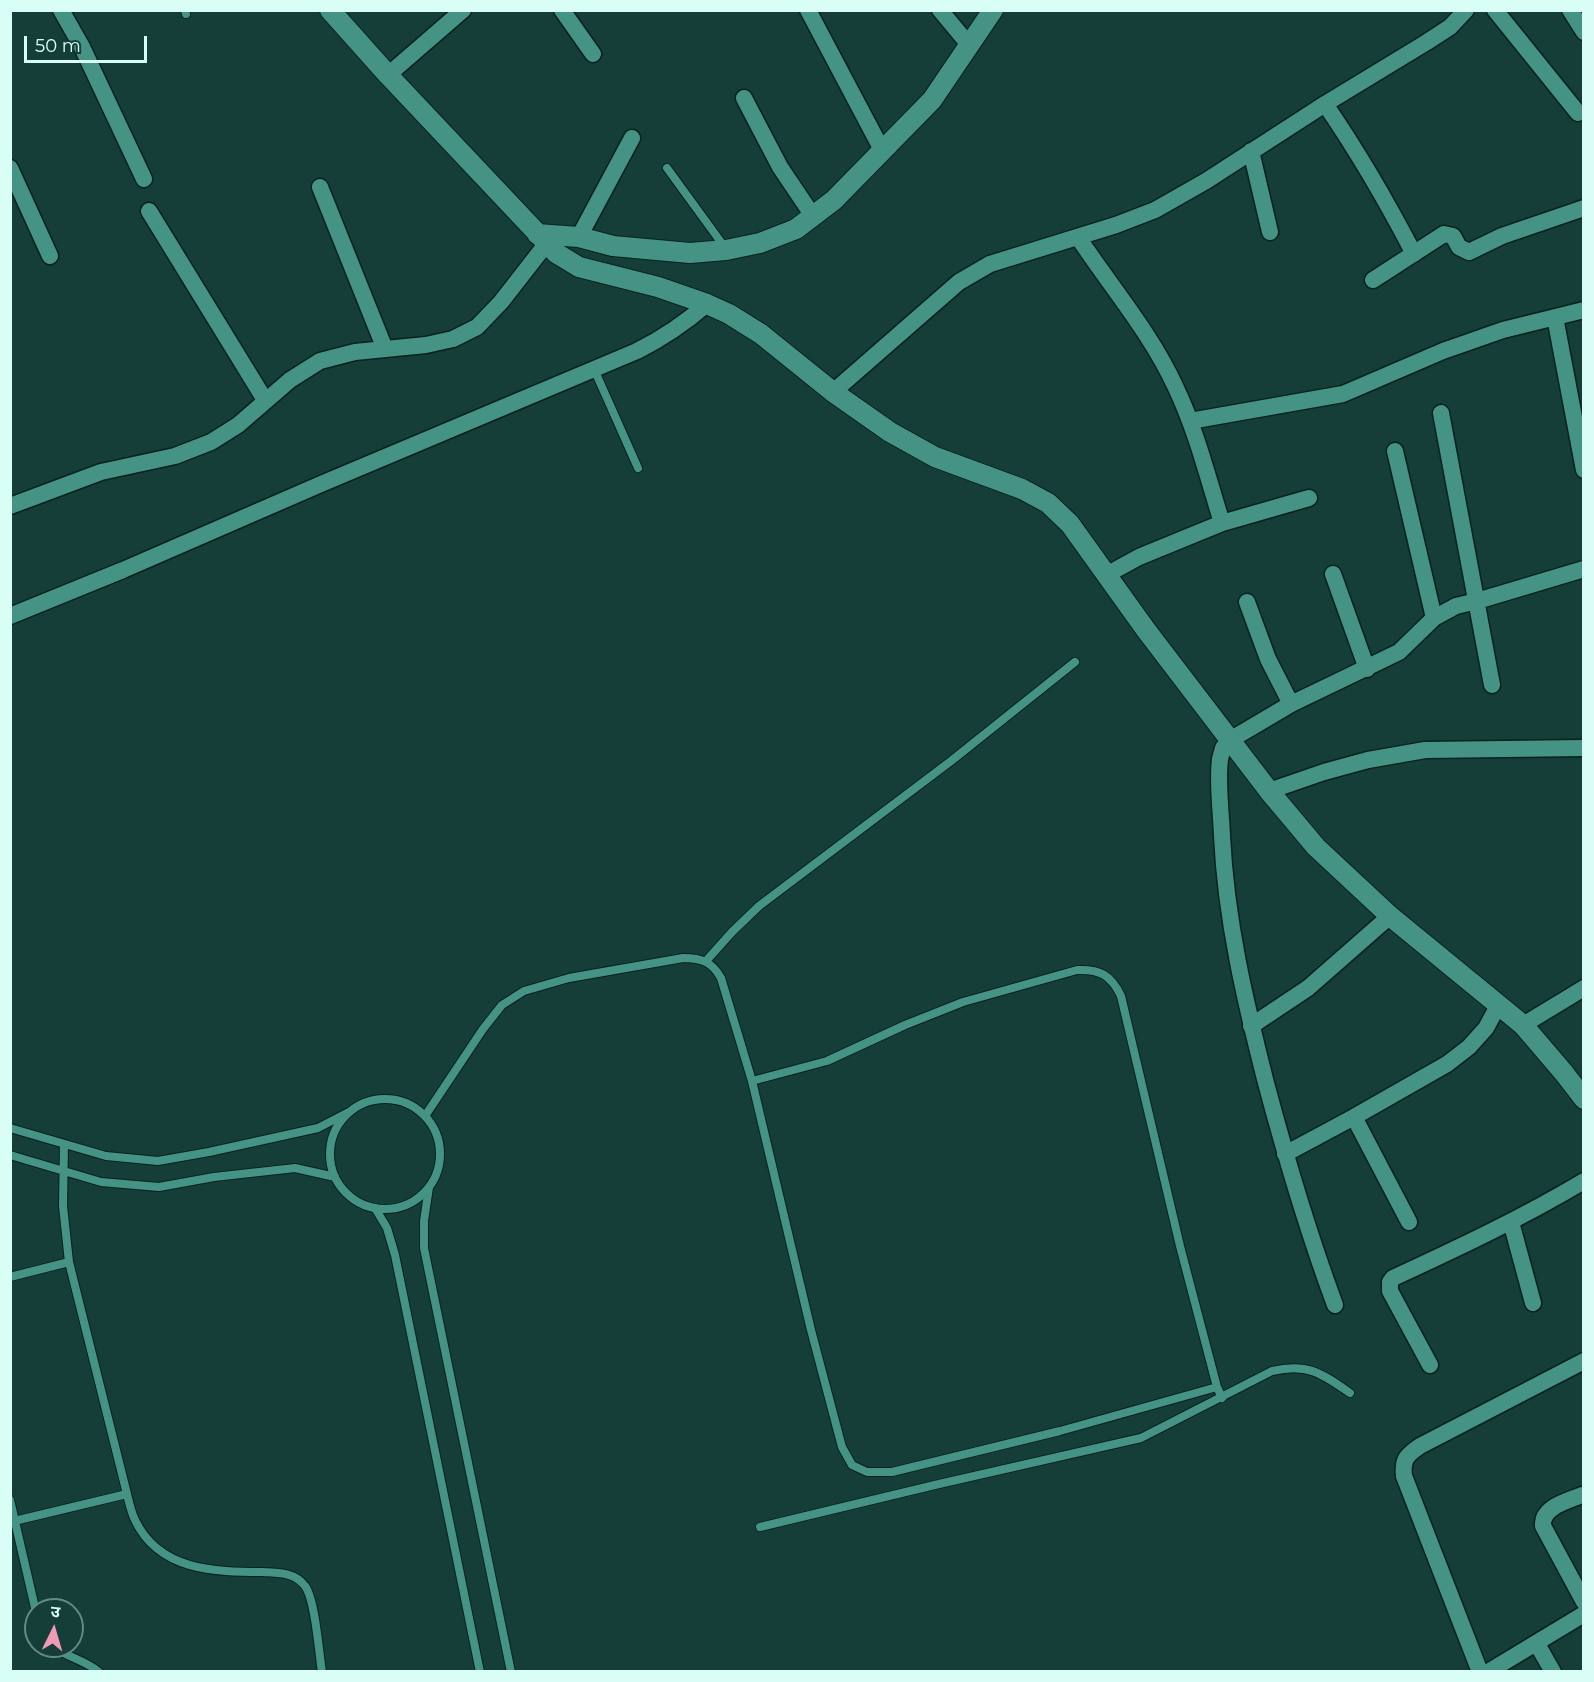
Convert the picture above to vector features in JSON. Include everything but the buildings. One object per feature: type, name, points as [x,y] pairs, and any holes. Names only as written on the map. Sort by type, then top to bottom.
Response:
[{"type":"street","points":[[61,10],[82,47],[144,179]]},
{"type":"street","points":[[330,10],[556,253],[579,267],[658,287],[729,314],[761,334],[833,392],[890,432],[935,457],[1022,489],[1048,503],[1070,524],[1146,630],[1269,791],[1316,847],[1390,916],[1523,1025],[1584,1099]]},
{"type":"street","points":[[388,75],[463,10]]},
{"type":"street","points":[[562,10],[592,54]]},
{"type":"street","points":[[808,10],[882,150]]},
{"type":"street","points":[[940,10],[970,46]]},
{"type":"street","points":[[542,239],[579,237],[613,246],[690,253],[726,250],[769,240],[796,229],[834,200],[932,100],[993,10]]},
{"type":"street","points":[[833,392],[959,282],[990,264],[1155,210],[1427,42],[1450,27],[1466,10]]},
{"type":"street","points":[[1495,10],[1578,113]]},
{"type":"street","points":[[1570,10],[1584,32]]},
{"type":"street","points":[[744,98],[780,167],[813,216]]},
{"type":"street","points":[[1325,104],[1354,147],[1414,254]]},
{"type":"street","points":[[579,237],[632,138]]},
{"type":"street","points":[[1251,151],[1270,232]]},
{"type":"street","points":[[10,168],[51,256]]},
{"type":"street","points":[[320,187],[385,349]]},
{"type":"street","points":[[1373,280],[1444,234],[1453,236],[1464,251],[1475,251],[1502,236],[1584,208]]},
{"type":"street","points":[[149,211],[265,400]]},
{"type":"street","points":[[1078,237],[1156,351],[1176,388],[1190,421],[1222,523]]},
{"type":"street","points":[[10,506],[101,472],[175,456],[211,442],[238,425],[290,380],[320,361],[355,352],[426,345],[453,339],[477,327],[501,302],[542,239]]},
{"type":"street","points":[[10,616],[594,369],[665,337],[707,304]]},
{"type":"street","points":[[1190,421],[1343,394],[1443,351],[1503,330],[1584,310]]},
{"type":"street","points":[[1555,317],[1584,470]]},
{"type":"street","points":[[1441,413],[1492,686]]},
{"type":"street","points":[[1395,451],[1434,618]]},
{"type":"street","points":[[1108,574],[1140,557],[1222,523],[1309,498]]},
{"type":"street","points":[[1335,1305],[1319,1263],[1285,1154],[1251,1026],[1235,952],[1224,873],[1219,769],[1223,748],[1230,740],[1291,704],[1399,652],[1434,618],[1456,606],[1584,569]]},
{"type":"street","points":[[1333,574],[1367,669]]},
{"type":"street","points":[[1247,602],[1268,659],[1291,704]]},
{"type":"street","points":[[1269,791],[1368,760],[1425,750],[1584,748]]},
{"type":"street","points":[[1251,1026],[1308,988],[1390,916]]},
{"type":"street","points":[[1523,1025],[1584,988]]},
{"type":"street","points":[[1285,1154],[1447,1064],[1469,1047],[1486,1028],[1499,1004]]},
{"type":"street","points":[[1354,1117],[1408,1221]]},
{"type":"street","points":[[1430,1365],[1390,1291],[1390,1282],[1393,1278],[1511,1222],[1584,1181]]},
{"type":"street","points":[[1511,1222],[1533,1303]]},
{"type":"street","points":[[1480,1671],[1404,1476],[1402,1464],[1408,1454],[1420,1446],[1584,1361]]},
{"type":"street","points":[[1582,1495],[1549,1510],[1543,1521],[1584,1602]]},
{"type":"street","points":[[1488,1671],[1537,1644],[1584,1614]]},
{"type":"street","points":[[1537,1644],[1553,1671]]},
{"type":"lane","points":[[668,168],[726,250]]},
{"type":"lane","points":[[594,369],[638,468]]},
{"type":"lane","points":[[706,961],[759,906],[951,761],[1075,662]]},
{"type":"lane","points":[[424,1116],[502,1005],[524,991],[569,978],[683,958],[706,961],[716,968],[722,978],[752,1081],[811,1330],[842,1447],[852,1465],[867,1472],[892,1472],[1060,1431],[1217,1387]]},
{"type":"lane","points":[[752,1081],[827,1061],[905,1025],[963,1002],[1077,970],[1092,970],[1104,974],[1116,984],[1121,996],[1180,1246],[1217,1387],[1222,1398]]},
{"type":"lane","points":[[10,1128],[106,1156],[158,1161],[318,1128],[349,1112],[373,1100],[392,1100],[409,1105],[424,1116],[433,1128],[439,1146],[440,1161],[434,1179],[415,1200],[394,1208],[375,1208],[360,1203],[344,1191],[335,1177],[330,1159],[331,1141],[339,1123],[349,1112]]},
{"type":"lane","points":[[64,1144],[63,1206],[69,1262],[135,1521],[151,1544],[170,1558],[194,1567],[221,1572],[281,1573],[294,1576],[306,1586],[311,1600],[322,1671]]},
{"type":"lane","points":[[10,1155],[101,1182],[159,1187],[214,1177],[295,1168],[335,1177]]},
{"type":"lane","points":[[429,1187],[424,1221],[424,1248],[511,1671]]},
{"type":"lane","points":[[375,1208],[387,1228],[394,1255],[480,1671]]},
{"type":"lane","points":[[10,1277],[69,1262]]},
{"type":"lane","points":[[760,1527],[1141,1438],[1272,1371],[1291,1367],[1311,1370],[1350,1393]]},
{"type":"lane","points":[[13,1521],[127,1494]]},
{"type":"lane","points":[[10,1500],[32,1598]]},
{"type":"lane","points":[[73,1658],[90,1664],[99,1671]]}]
